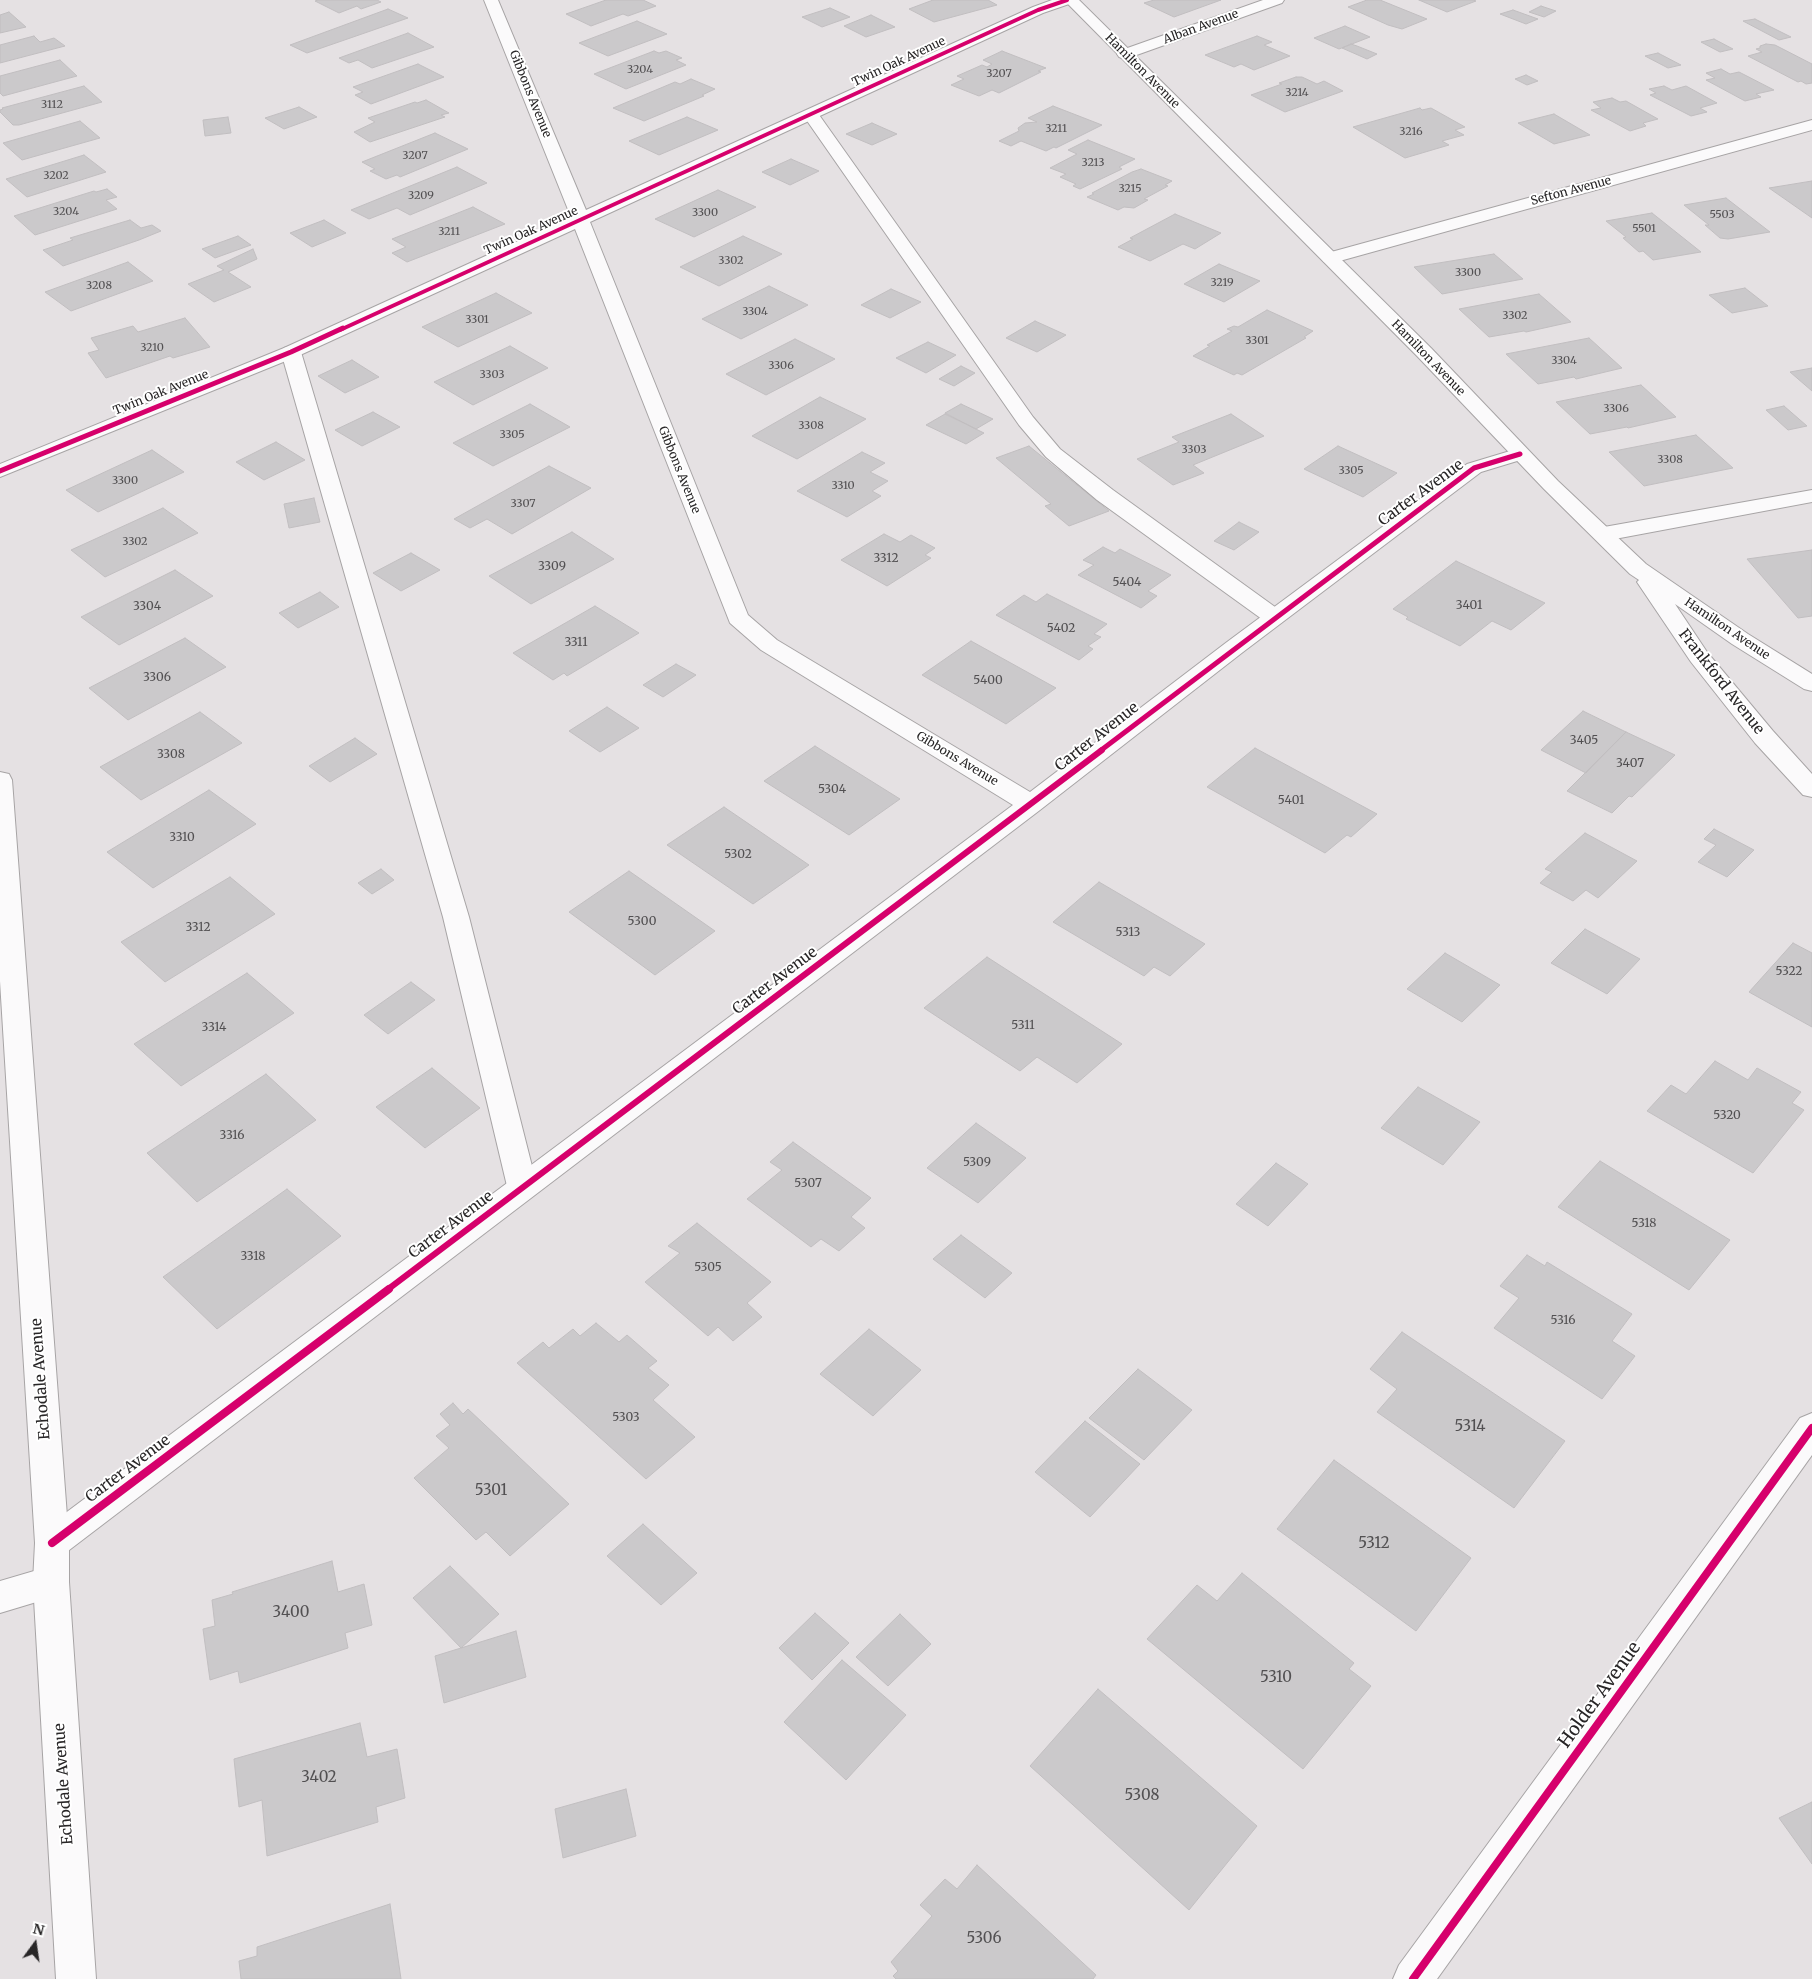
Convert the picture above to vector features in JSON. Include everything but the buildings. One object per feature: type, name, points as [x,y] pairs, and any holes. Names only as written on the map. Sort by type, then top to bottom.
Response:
[{"type":"street","name":"Gibbons Avenue","points":[[491,0],[738,618],[769,645],[1031,804]]},
{"type":"street","name":"Twin Oak Avenue","points":[[0,471],[291,352],[1038,10],[1067,0]]},
{"type":"street","name":"Hamilton Avenue","points":[[1071,0],[1424,352],[1520,454],[1638,569],[1740,639],[1812,684]]},
{"type":"street","name":"Alban Avenue","points":[[1125,54],[1277,0]]},
{"type":"street","points":[[811,115],[1026,421],[1053,453],[1105,495],[1274,617]]},
{"type":"street","name":"Sefton Avenue","points":[[1330,258],[1812,125]]},
{"type":"street","points":[[291,352],[456,917],[522,1186]]},
{"type":"street","name":"Carter Avenue","points":[[52,1543],[522,1186],[1031,804],[1274,617],[1474,468],[1520,454]]},
{"type":"street","points":[[1604,534],[1812,496]]},
{"type":"street","name":"Frankford Avenue","points":[[1638,569],[1699,657],[1764,737],[1812,789]]},
{"type":"street","name":"Echodale Avenue","points":[[0,780],[52,1543],[51,1582],[76,1979]]},
{"type":"street","name":"Holder Avenue","points":[[1413,1979],[1812,1428]]},
{"type":"street","points":[[0,1597],[51,1582]]},
{"type":"cycle path","points":[[0,471],[291,352],[1038,10],[1067,0]]},
{"type":"cycle path","points":[[52,1543],[1474,468],[1520,454]]},
{"type":"cycle path","points":[[1413,1979],[1812,1428]]}]
